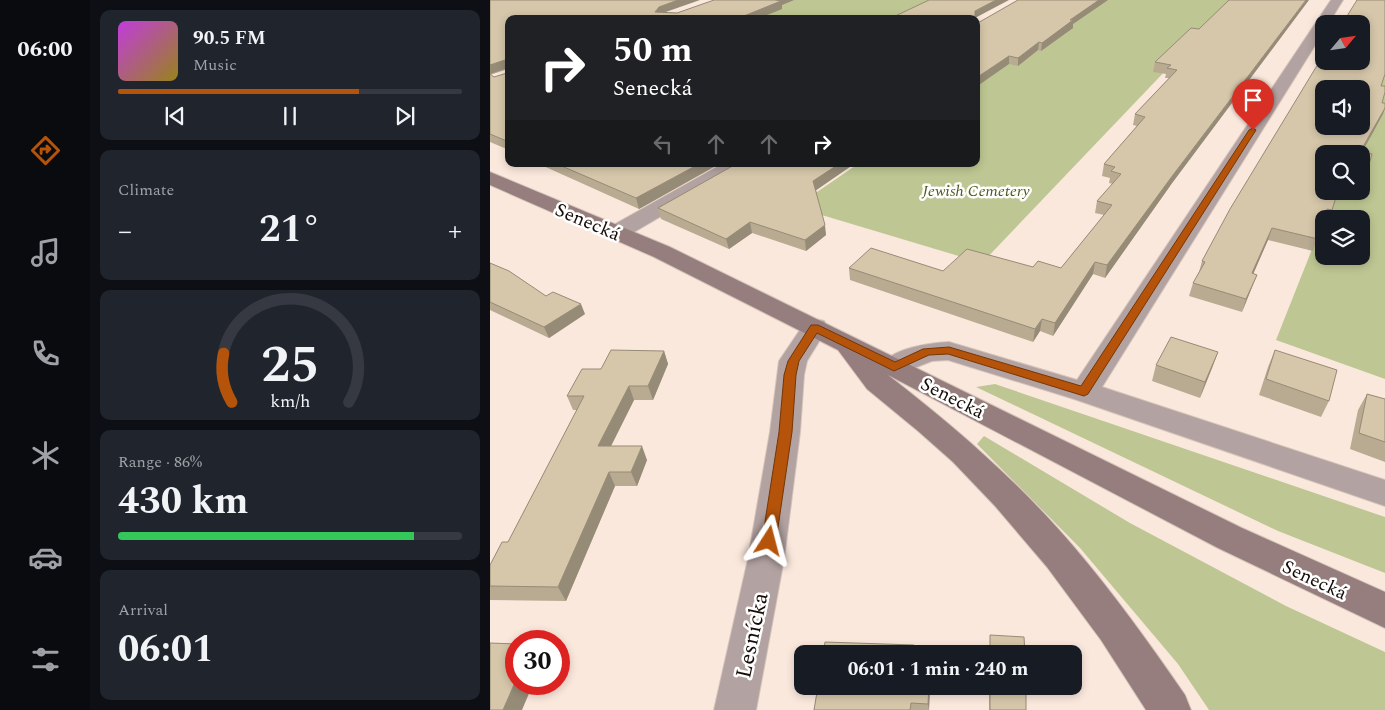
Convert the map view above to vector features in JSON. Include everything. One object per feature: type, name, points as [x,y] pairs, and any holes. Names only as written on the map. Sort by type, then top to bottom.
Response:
[{"type":"main road","name":"Senecká","points":[[490,178],[662,252],[848,343],[1230,538],[1385,611]]},
{"type":"main road","points":[[848,343],[877,382],[929,423],[964,454],[1008,497],[1060,556],[1115,627],[1170,710]]},
{"type":"street","points":[[1084,392],[1337,0]]},
{"type":"street","points":[[616,233],[731,167]]},
{"type":"street","name":"Lesnícka","points":[[735,710],[766,559],[785,432],[790,375],[793,361],[814,327]]},
{"type":"street","points":[[894,367],[927,352],[949,351],[1084,392],[1385,493]]},
{"type":"green space","points":[[786,0],[947,0],[918,15],[748,15]]},
{"type":"green space","name":"Jewish Cemetery","points":[[1093,0],[1233,0],[982,263],[795,207],[854,167],[980,167],[980,78]]},
{"type":"green space","points":[[1385,65],[1385,379],[1276,340],[1315,242],[1315,265],[1370,265],[1370,210],[1327,210],[1331,200],[1370,200],[1370,145],[1361,145],[1361,135],[1370,135],[1370,103]]},
{"type":"green space","points":[[995,384],[1385,517],[1385,573],[1278,531],[976,387]]},
{"type":"green space","points":[[984,436],[1130,523],[1286,606],[1385,652],[1385,710],[1209,710],[1178,664],[1080,548],[977,444]]},
{"type":"building","points":[[490,0],[678,0],[659,7],[655,12],[677,13],[714,0],[781,1],[746,15],[505,15],[505,60],[490,65]]},
{"type":"building","points":[[929,0],[996,0],[975,11],[975,15],[897,15]]},
{"type":"building","points":[[1018,0],[1099,0],[1042,43],[1039,42],[1018,58],[1009,56],[980,75],[980,22]]},
{"type":"building","points":[[1229,0],[1306,0],[1107,265],[1095,262],[1055,323],[1042,319],[1035,329],[849,268],[871,248],[943,271],[967,249],[1033,267],[1038,261],[1061,268],[1112,205],[1097,201],[1121,174],[1111,171],[1115,167],[1104,164],[1145,117],[1135,114],[1177,70],[1167,68],[1171,65],[1155,62],[1191,28],[1199,29]]},
{"type":"building","points":[[1357,0],[1385,0],[1385,74],[1381,86],[1385,86],[1382,103],[1385,103],[1385,108],[1370,134],[1370,80],[1315,80],[1315,135],[1370,135],[1364,145],[1315,145],[1315,200],[1335,200],[1332,210],[1315,210],[1315,238],[1272,228],[1252,273],[1257,275],[1246,299],[1193,283],[1205,262],[1202,261],[1230,209],[1315,69],[1370,70],[1370,15],[1348,15]]},
{"type":"building","points":[[490,74],[494,77],[505,74],[505,140],[490,134]]},
{"type":"building","points":[[564,167],[693,167],[636,198]]},
{"type":"building","points":[[731,167],[834,167],[813,181],[825,225],[805,240],[750,222],[726,239],[658,208]]},
{"type":"building","points":[[490,263],[509,271],[546,296],[553,292],[581,304],[544,327],[490,302]]},
{"type":"building","points":[[1171,337],[1218,352],[1205,382],[1156,365]]},
{"type":"building","points":[[611,350],[664,351],[648,386],[629,386],[598,446],[642,446],[631,472],[609,472],[558,587],[490,586],[490,565],[502,542],[508,542],[584,396],[567,396],[582,369],[601,369]]},
{"type":"building","points":[[1275,350],[1337,370],[1329,401],[1266,379]]},
{"type":"building","points":[[1367,394],[1385,399],[1385,442],[1359,433]]},
{"type":"building","points":[[990,635],[1024,637],[1024,645],[990,645]]},
{"type":"building","points":[[825,642],[914,645],[824,645]]},
{"type":"building","points":[[490,643],[505,644],[505,695],[510,695],[503,710],[490,710]]},
{"type":"building","points":[[816,695],[928,695],[928,704],[911,703],[910,710],[814,710]]},
{"type":"building","points":[[990,695],[1026,695],[1026,710],[990,710]]},
{"type":"route","points":[[769,541],[785,432],[790,375],[793,361],[814,327],[894,367],[927,352],[949,351],[1084,392],[1253,130]]}]
